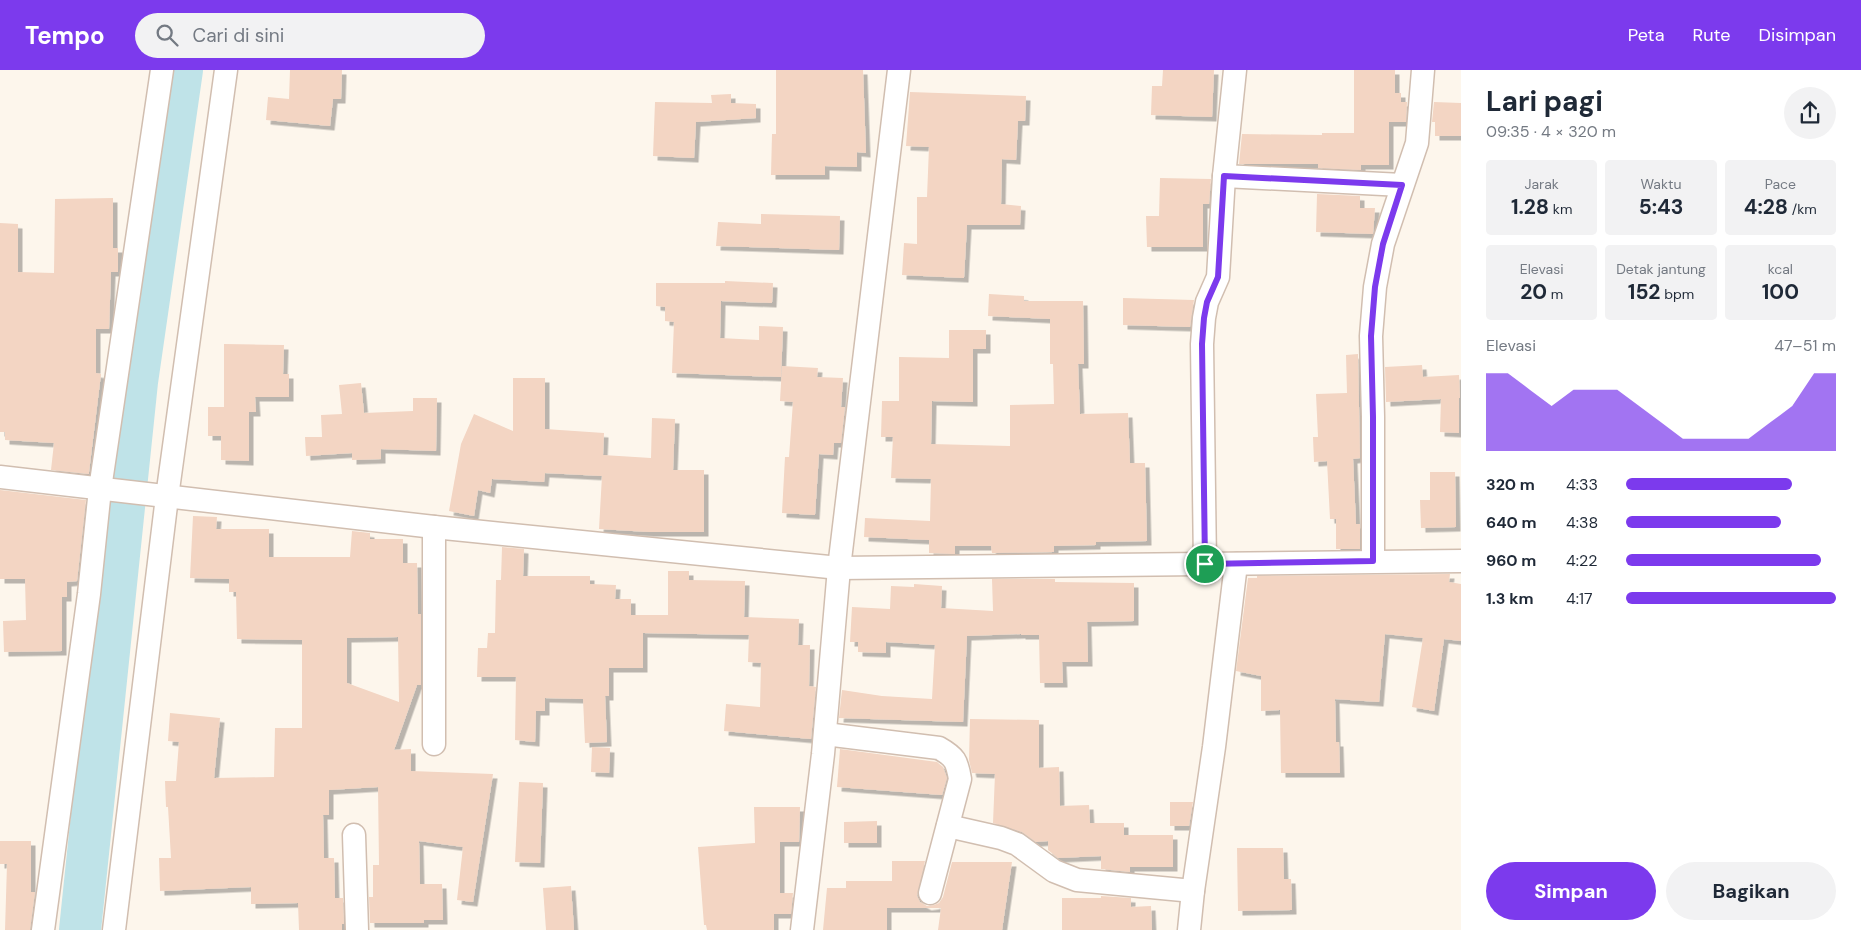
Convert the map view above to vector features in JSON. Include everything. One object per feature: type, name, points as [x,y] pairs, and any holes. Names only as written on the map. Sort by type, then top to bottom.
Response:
[{"type":"street","points":[[43,930],[102,489],[162,70]]},
{"type":"street","points":[[114,930],[158,496],[226,70]]},
{"type":"street","points":[[802,930],[825,734],[838,568],[899,70]]},
{"type":"street","points":[[1205,564],[1202,344],[1207,302],[1218,277],[1224,176],[1235,70]]},
{"type":"street","points":[[1373,561],[1371,336],[1375,287],[1383,244],[1416,143],[1424,70]]},
{"type":"street","points":[[1224,176],[1402,185]]},
{"type":"street","points":[[0,477],[434,527],[838,568],[1461,561]]},
{"type":"street","points":[[434,527],[434,744]]},
{"type":"street","points":[[1189,930],[1192,891],[1214,747],[1236,564]]},
{"type":"street","points":[[825,734],[939,748],[951,754],[958,764],[960,779],[930,893]]},
{"type":"street","points":[[948,826],[1001,838],[1017,844],[1054,871],[1077,880],[1192,891]]},
{"type":"street","points":[[354,835],[357,930]]},
{"type":"building","points":[[290,70],[342,70],[341,99],[333,99],[330,126],[266,120],[268,97],[289,99]]},
{"type":"building","points":[[776,70],[863,70],[866,153],[857,152],[857,167],[825,166],[825,175],[771,175],[772,134],[776,134]]},
{"type":"building","points":[[1163,70],[1214,70],[1212,117],[1151,115],[1152,86],[1162,86]]},
{"type":"building","points":[[1354,70],[1395,70],[1395,93],[1401,93],[1401,102],[1407,102],[1406,122],[1389,122],[1389,165],[1361,165],[1361,170],[1318,168],[1318,164],[1239,164],[1242,134],[1322,135],[1322,133],[1354,133]]},
{"type":"building","points":[[910,92],[1026,96],[1025,121],[1018,121],[1016,160],[1002,159],[1001,204],[1021,206],[1020,225],[967,225],[964,278],[902,275],[904,243],[917,244],[917,197],[927,197],[929,147],[906,146]]},
{"type":"building","points":[[731,94],[731,103],[756,104],[756,118],[696,122],[694,158],[653,156],[655,102],[712,103],[711,95]]},
{"type":"building","points":[[1434,102],[1461,103],[1461,136],[1435,136],[1435,122],[1432,122]]},
{"type":"building","points":[[1160,178],[1211,179],[1209,204],[1203,204],[1203,247],[1147,247],[1146,216],[1159,216]]},
{"type":"building","points":[[1317,194],[1360,196],[1360,208],[1375,208],[1373,234],[1316,232]]},
{"type":"building","points":[[113,198],[113,248],[118,248],[118,272],[111,272],[109,329],[96,329],[96,373],[101,374],[89,474],[51,470],[54,443],[5,440],[5,432],[0,432],[0,223],[18,224],[18,272],[54,273],[55,199]]},
{"type":"building","points":[[761,214],[840,216],[839,250],[716,246],[718,222],[761,224]]},
{"type":"building","points":[[725,281],[773,283],[772,303],[721,301],[720,338],[759,340],[759,326],[783,327],[781,377],[672,373],[674,322],[665,321],[665,307],[656,306],[656,283],[725,283]]},
{"type":"building","points":[[989,294],[1024,296],[1024,301],[1083,301],[1084,364],[1078,364],[1080,414],[1128,413],[1130,463],[1145,463],[1147,541],[1096,542],[1096,545],[1054,546],[1054,552],[992,553],[991,546],[955,546],[955,554],[953,554],[929,553],[929,540],[864,537],[865,518],[930,521],[931,479],[891,478],[893,437],[881,437],[882,401],[899,401],[899,357],[949,358],[949,330],[986,330],[986,349],[973,349],[973,402],[932,401],[931,444],[1010,446],[1010,405],[1054,404],[1053,364],[1050,364],[1050,319],[988,316]]},
{"type":"building","points":[[1123,298],[1194,300],[1190,327],[1123,325]]},
{"type":"building","points":[[224,344],[284,345],[283,374],[289,374],[289,397],[255,397],[256,412],[249,412],[249,461],[221,460],[221,436],[208,436],[208,407],[224,407]]},
{"type":"building","points":[[1358,354],[1360,458],[1353,459],[1356,524],[1360,524],[1360,549],[1336,549],[1336,519],[1330,519],[1327,461],[1314,462],[1313,437],[1318,437],[1316,394],[1347,393],[1346,355]]},
{"type":"building","points":[[1422,365],[1423,377],[1459,375],[1459,433],[1440,432],[1441,399],[1386,402],[1385,367]]},
{"type":"building","points":[[782,366],[818,368],[817,377],[843,378],[841,407],[845,407],[841,443],[834,443],[833,455],[819,454],[815,515],[782,513],[785,457],[789,457],[793,402],[780,401]]},
{"type":"building","points":[[513,378],[545,378],[545,429],[604,433],[603,455],[651,458],[652,418],[675,419],[673,470],[704,470],[704,532],[649,532],[599,529],[602,476],[545,473],[544,482],[492,479],[490,493],[478,490],[474,516],[449,511],[461,444],[474,414],[513,431]]},
{"type":"building","points":[[361,383],[364,413],[413,411],[413,398],[437,398],[436,451],[381,449],[381,459],[352,460],[352,453],[306,456],[305,437],[322,437],[321,415],[342,414],[339,385]]},
{"type":"building","points":[[1430,472],[1455,472],[1456,527],[1421,528],[1420,500],[1430,500]]},
{"type":"building","points":[[0,490],[86,500],[77,581],[67,582],[67,597],[62,597],[62,651],[4,652],[3,621],[26,620],[25,579],[0,579]]},
{"type":"building","points":[[193,516],[217,517],[216,529],[269,529],[269,557],[350,557],[352,531],[370,533],[370,539],[403,539],[403,563],[417,563],[418,614],[421,614],[421,685],[417,685],[394,750],[411,749],[411,771],[493,774],[473,902],[457,900],[463,847],[419,841],[420,884],[442,884],[443,920],[424,920],[424,923],[370,923],[369,897],[373,897],[373,865],[379,865],[378,787],[329,790],[329,815],[323,815],[324,858],[334,858],[335,898],[343,898],[344,924],[342,924],[342,930],[299,930],[298,903],[251,904],[251,887],[160,891],[159,858],[171,858],[165,781],[176,781],[179,742],[168,741],[170,713],[220,718],[214,778],[274,777],[275,728],[302,728],[302,640],[237,639],[236,592],[229,592],[229,579],[190,578]],"holes":[[[398,637],[399,702],[347,683],[347,638]]]},
{"type":"building","points":[[502,547],[524,549],[523,576],[590,576],[590,584],[616,585],[615,599],[631,599],[631,615],[668,615],[668,571],[689,571],[689,580],[745,581],[744,617],[799,619],[798,645],[810,645],[809,686],[816,687],[811,739],[724,731],[726,704],[760,707],[761,663],[748,662],[749,635],[643,633],[643,668],[609,668],[609,696],[605,696],[607,742],[585,743],[583,699],[545,698],[545,711],[536,711],[535,742],[515,740],[516,677],[477,677],[478,648],[487,648],[488,633],[495,633],[496,580],[501,580]]},
{"type":"building","points":[[1450,574],[1449,582],[1461,584],[1461,641],[1444,639],[1434,711],[1412,707],[1423,638],[1385,634],[1379,702],[1335,699],[1336,742],[1339,742],[1340,773],[1281,773],[1280,710],[1261,711],[1261,676],[1236,671],[1248,578],[1257,578],[1257,576]]},
{"type":"building","points":[[992,579],[1055,579],[1055,582],[1134,583],[1134,621],[1087,622],[1088,662],[1062,662],[1063,683],[1040,683],[1039,635],[967,636],[963,722],[839,718],[842,690],[882,696],[932,699],[935,645],[886,642],[886,653],[858,652],[858,642],[850,642],[852,607],[890,609],[891,586],[914,587],[914,584],[942,586],[941,608],[993,611]]},
{"type":"building","points":[[970,719],[1039,720],[1039,768],[1059,767],[1060,806],[1089,805],[1090,823],[1124,823],[1124,835],[1173,835],[1173,867],[1130,867],[1130,872],[1101,869],[1101,856],[1058,858],[1048,850],[1048,841],[1036,842],[1022,832],[993,823],[995,774],[972,773],[969,760]]},
{"type":"building","points":[[592,747],[610,748],[609,773],[591,772]]},
{"type":"building","points":[[840,749],[937,762],[943,767],[947,778],[942,795],[837,787]]},
{"type":"building","points":[[519,782],[543,783],[540,863],[515,862]]},
{"type":"building","points":[[1170,802],[1193,802],[1189,826],[1170,826]]},
{"type":"building","points":[[754,807],[800,807],[799,842],[780,842],[780,893],[793,893],[791,914],[774,914],[774,930],[707,930],[706,925],[704,925],[698,847],[755,843]]},
{"type":"building","points":[[877,821],[877,843],[844,843],[844,822]]},
{"type":"building","points":[[0,841],[31,841],[31,892],[35,892],[30,930],[5,930],[7,864],[0,864]]},
{"type":"building","points":[[1237,848],[1283,848],[1284,879],[1291,879],[1292,910],[1238,911]]},
{"type":"building","points":[[892,861],[925,861],[917,896],[920,902],[927,906],[939,903],[943,897],[952,862],[1012,862],[1002,930],[938,930],[941,908],[887,908],[887,930],[823,930],[827,888],[846,888],[846,881],[892,881]]},
{"type":"building","points":[[571,886],[574,930],[546,930],[543,888]]},
{"type":"building","points":[[1101,896],[1131,898],[1131,907],[1151,906],[1152,930],[1062,930],[1062,898],[1101,898]]},
{"type":"waterway","points":[[80,930],[137,382],[182,70]]},
{"type":"route","points":[[1224,176],[1402,185],[1383,244],[1375,287],[1371,336],[1373,561],[1205,564],[1202,344],[1207,302],[1218,277],[1224,176]]}]
